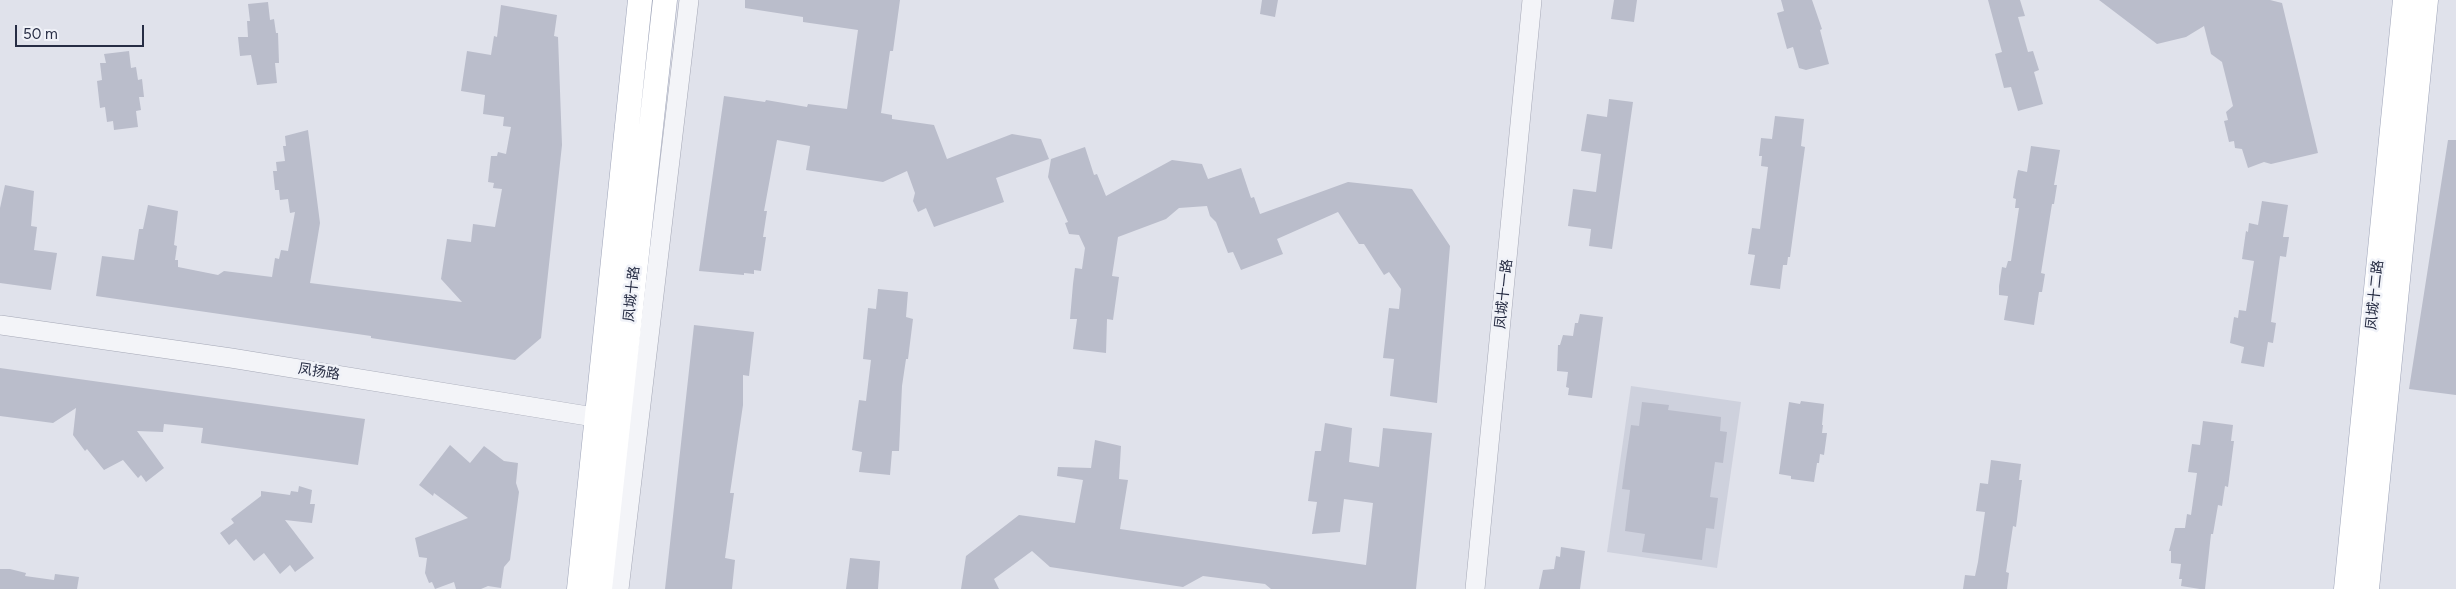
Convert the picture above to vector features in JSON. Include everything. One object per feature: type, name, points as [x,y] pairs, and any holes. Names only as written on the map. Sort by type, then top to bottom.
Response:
[{"type":"main road","name":"凤城十路","points":[[579,589],[618,421],[640,0]]},
{"type":"main road","name":"凤城十路","points":[[600,589],[665,0]]},
{"type":"main road","name":"凤城十二路","points":[[2346,589],[2405,0]]},
{"type":"main road","name":"凤城十二路","points":[[2366,589],[2426,0]]},
{"type":"street","points":[[619,589],[618,421],[689,0]]},
{"type":"street","name":"凤城十一路","points":[[1476,589],[1532,0]]},
{"type":"street","name":"凤扬路","points":[[0,325],[231,358],[618,421]]},
{"type":"shaded area","points":[[1631,386],[1741,402],[1717,568],[1607,552]]},
{"type":"building","points":[[745,0],[900,0],[893,51],[890,51],[881,113],[892,115],[892,119],[934,125],[947,159],[1012,134],[1041,139],[1049,159],[996,178],[1004,202],[934,227],[926,208],[918,212],[913,201],[915,193],[907,171],[883,182],[806,170],[810,146],[777,140],[764,211],[767,211],[763,237],[766,237],[761,271],[754,270],[754,274],[744,273],[744,275],[699,271],[724,96],[765,102],[766,100],[807,107],[808,104],[847,109],[858,30],[803,22],[803,17],[745,8]]},
{"type":"building","points":[[1262,0],[1278,0],[1275,17],[1260,14]]},
{"type":"building","points":[[1614,0],[1637,0],[1634,22],[1611,19]]},
{"type":"building","points":[[1781,0],[1812,0],[1822,29],[1820,30],[1829,64],[1806,70],[1799,68],[1793,47],[1787,49],[1777,13],[1784,11]]},
{"type":"building","points":[[1988,0],[2020,0],[2025,16],[2018,17],[2028,52],[2033,51],[2039,70],[2034,72],[2043,104],[2018,111],[2011,87],[2004,88],[1995,54],[2002,52]]},
{"type":"building","points":[[2099,0],[2270,0],[2282,3],[2318,153],[2271,164],[2264,162],[2248,168],[2242,149],[2235,148],[2234,141],[2229,142],[2224,121],[2228,120],[2226,112],[2233,106],[2222,62],[2211,54],[2204,26],[2186,37],[2157,44]]},
{"type":"building","points":[[268,2],[270,20],[274,19],[276,33],[278,33],[279,63],[275,63],[277,83],[257,85],[251,55],[240,56],[238,37],[248,37],[247,21],[250,21],[248,4]]},
{"type":"building","points":[[501,5],[557,15],[554,36],[558,37],[562,145],[541,338],[515,360],[371,338],[371,336],[96,296],[102,256],[134,260],[139,229],[143,229],[148,205],[178,211],[174,245],[177,246],[175,260],[178,260],[178,267],[218,275],[224,271],[272,277],[275,258],[279,259],[281,250],[288,251],[295,212],[290,213],[288,199],[280,200],[279,190],[275,190],[273,171],[277,171],[276,162],[285,161],[283,146],[286,146],[285,136],[308,130],[320,223],[310,283],[462,302],[441,279],[447,239],[471,242],[473,224],[495,227],[502,189],[493,188],[494,183],[488,182],[491,156],[497,156],[498,152],[506,154],[511,127],[503,126],[504,117],[483,114],[485,95],[461,91],[467,51],[491,55],[494,36],[497,37]]},
{"type":"building","points":[[129,51],[131,68],[136,67],[138,80],[142,79],[144,97],[139,97],[141,110],[136,111],[138,127],[114,130],[113,121],[107,122],[105,107],[100,108],[97,81],[102,80],[100,63],[106,63],[104,54]]},
{"type":"building","points":[[1609,99],[1633,102],[1612,249],[1589,246],[1591,229],[1568,226],[1573,189],[1596,192],[1601,154],[1581,151],[1587,114],[1607,117]]},
{"type":"building","points":[[1775,116],[1804,119],[1801,146],[1805,147],[1790,257],[1788,257],[1787,265],[1783,265],[1780,289],[1750,285],[1755,255],[1748,254],[1752,228],[1760,229],[1768,167],[1761,166],[1762,156],[1759,156],[1761,138],[1772,139]]},
{"type":"building","points":[[2448,140],[2456,140],[2456,395],[2409,389]]},
{"type":"building","points":[[2031,146],[2060,150],[2054,185],[2057,185],[2054,204],[2052,204],[2041,273],[2045,274],[2042,292],[2039,292],[2034,325],[2004,320],[2008,296],[1999,295],[2002,267],[2006,268],[2008,261],[2011,261],[2019,208],[2015,208],[2016,199],[2013,198],[2016,179],[2018,170],[2027,172]]},
{"type":"building","points":[[1085,147],[1094,175],[1097,174],[1106,196],[1172,160],[1202,164],[1208,179],[1241,168],[1251,198],[1254,197],[1260,214],[1348,182],[1412,189],[1450,246],[1437,403],[1390,396],[1394,359],[1383,358],[1389,308],[1399,309],[1401,289],[1389,272],[1384,275],[1364,244],[1359,244],[1338,212],[1277,239],[1283,254],[1241,270],[1233,252],[1228,253],[1216,222],[1210,216],[1207,206],[1179,208],[1166,219],[1118,237],[1112,276],[1119,277],[1113,320],[1107,319],[1106,353],[1073,349],[1077,319],[1070,319],[1073,284],[1075,268],[1082,269],[1085,248],[1079,235],[1069,234],[1065,223],[1068,222],[1048,177],[1051,159]]},
{"type":"building","points":[[5,185],[34,191],[31,226],[37,227],[34,250],[57,253],[51,290],[0,283],[0,208]]},
{"type":"building","points":[[2262,201],[2288,205],[2283,237],[2289,237],[2286,257],[2280,256],[2271,322],[2276,323],[2273,343],[2268,342],[2264,367],[2241,363],[2244,347],[2230,343],[2234,317],[2238,318],[2239,310],[2246,311],[2254,261],[2242,259],[2246,231],[2248,232],[2249,223],[2258,225]]},
{"type":"building","points":[[878,289],[908,292],[906,317],[913,319],[908,359],[906,359],[902,386],[899,451],[892,451],[890,475],[859,472],[862,452],[852,450],[859,400],[866,401],[871,360],[863,359],[868,308],[876,309]]},
{"type":"building","points":[[1580,314],[1603,317],[1592,398],[1568,395],[1569,388],[1566,387],[1568,372],[1557,371],[1558,345],[1560,345],[1563,335],[1573,336],[1575,323],[1578,323]]},
{"type":"building","points":[[694,325],[754,332],[749,376],[743,375],[743,405],[730,493],[734,493],[725,558],[735,560],[732,589],[665,589]]},
{"type":"building","points":[[0,368],[365,419],[358,465],[201,443],[203,428],[164,424],[163,432],[137,431],[164,468],[146,482],[141,475],[138,478],[123,460],[104,470],[87,449],[85,451],[73,435],[76,408],[53,423],[0,416]]},
{"type":"building","points":[[1801,401],[1824,404],[1822,433],[1827,433],[1824,455],[1820,454],[1814,482],[1791,479],[1791,476],[1779,474],[1789,402],[1800,404]]},
{"type":"building","points":[[1642,402],[1669,405],[1668,410],[1721,417],[1720,431],[1727,432],[1723,463],[1715,462],[1710,497],[1718,498],[1714,529],[1706,528],[1702,560],[1642,552],[1645,534],[1625,531],[1630,490],[1622,489],[1625,466],[1631,425],[1639,426]]},
{"type":"building","points":[[2203,421],[2233,425],[2231,441],[2234,441],[2228,487],[2225,486],[2222,506],[2218,505],[2213,534],[2211,534],[2205,589],[2200,589],[2181,586],[2182,579],[2179,579],[2181,564],[2171,563],[2171,551],[2169,551],[2175,528],[2185,528],[2187,514],[2191,515],[2197,473],[2188,472],[2192,444],[2200,445]]},
{"type":"building","points":[[1325,423],[1352,428],[1349,462],[1379,467],[1383,428],[1432,433],[1416,589],[1271,589],[1265,584],[1203,576],[1183,587],[1050,567],[1032,551],[994,579],[999,589],[961,589],[966,556],[1019,515],[1075,523],[1083,480],[1057,476],[1058,467],[1091,468],[1095,440],[1121,446],[1119,479],[1128,480],[1120,529],[1366,565],[1373,503],[1344,499],[1340,532],[1312,534],[1317,502],[1308,501],[1315,451],[1321,451]]},
{"type":"building","points":[[450,445],[470,463],[484,446],[504,461],[518,463],[516,483],[519,492],[510,560],[504,567],[501,588],[488,586],[481,589],[456,589],[454,582],[435,589],[432,582],[429,583],[425,573],[427,558],[419,557],[415,538],[468,518],[434,493],[433,496],[419,485]]},
{"type":"building","points":[[1991,460],[2021,464],[2019,480],[2022,480],[2016,527],[2013,526],[2006,572],[2009,573],[2007,589],[1963,589],[1965,575],[1975,576],[1985,512],[1976,511],[1980,483],[1988,484]]},
{"type":"building","points":[[299,486],[312,490],[310,504],[315,504],[312,523],[285,520],[314,558],[295,572],[290,565],[280,574],[264,553],[254,561],[236,539],[229,545],[220,533],[234,523],[231,519],[261,496],[261,491],[290,495],[291,491],[298,492]]},
{"type":"building","points":[[1561,547],[1585,551],[1580,589],[1539,589],[1543,570],[1554,569],[1556,556],[1560,557]]},
{"type":"building","points":[[850,558],[880,561],[878,589],[846,589]]},
{"type":"building","points":[[0,569],[10,569],[26,573],[25,576],[54,580],[55,574],[79,577],[77,589],[0,589]]}]
